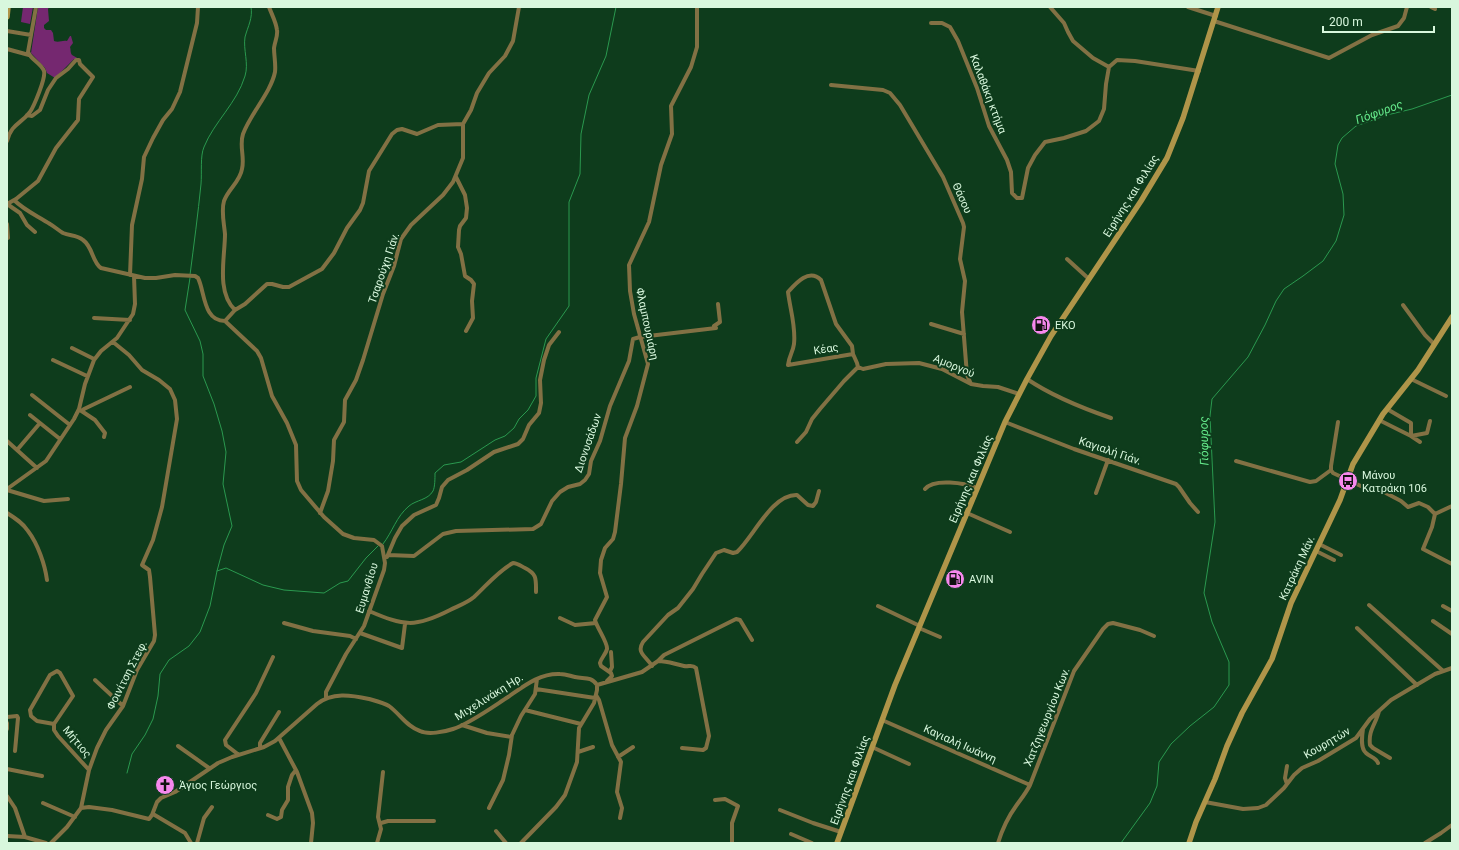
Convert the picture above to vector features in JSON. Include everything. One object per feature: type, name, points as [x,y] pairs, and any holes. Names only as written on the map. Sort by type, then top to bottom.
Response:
[{"type":"street","points":[[7,18],[8,7]]},
{"type":"street","points":[[29,54],[28,51],[36,7]]},
{"type":"street","points":[[7,490],[47,460],[80,410],[87,376],[94,360],[101,351],[113,342],[130,320],[135,306],[132,276],[132,225],[142,179],[144,157],[153,138],[163,120],[172,109],[180,92],[197,23],[198,7]]},
{"type":"street","points":[[235,310],[227,297],[223,277],[223,207],[225,198],[237,181],[242,170],[243,161],[241,144],[244,132],[271,84],[274,75],[274,48],[277,30],[269,7]]},
{"type":"street","points":[[225,321],[235,310],[246,303],[267,284],[283,287],[291,286],[319,271],[325,266],[334,253],[347,228],[361,208],[369,171],[394,132],[402,129],[417,134],[438,124],[462,124],[477,93],[489,73],[506,56],[513,41],[520,7]]},
{"type":"street","name":"Φλαμπουριάρη","points":[[596,623],[595,620],[608,597],[600,573],[600,566],[603,553],[612,539],[617,525],[617,510],[625,438],[637,406],[648,367],[648,360],[636,324],[630,291],[629,266],[649,222],[661,165],[672,134],[671,106],[690,67],[697,48],[697,7]]},
{"type":"street","points":[[1050,7],[1064,24],[1073,41],[1093,58],[1109,67],[1117,60],[1135,61],[1199,71]]},
{"type":"street","points":[[1188,7],[1329,58],[1372,35],[1398,26],[1404,18],[1407,7]]},
{"type":"street","name":"Ειρήνης και Φιλίας","points":[[837,843],[882,720],[919,627],[1005,422],[1027,378],[1051,336],[1142,201],[1172,147],[1199,71],[1218,7]]},
{"type":"street","name":"Καλαθάκη κτήμα","points":[[931,22],[942,23],[950,27],[958,40],[977,88],[989,126],[1007,160],[1011,172],[1012,193],[1017,198],[1022,198],[1028,168],[1035,154],[1045,142],[1086,131],[1099,121],[1104,109],[1109,67]]},
{"type":"street","points":[[7,30],[31,35]]},
{"type":"street","points":[[7,49],[29,54],[43,69],[44,75],[34,105],[27,115],[12,128],[7,141]]},
{"type":"street","points":[[27,115],[32,116],[40,110],[48,90],[56,78],[66,71],[76,60],[79,60],[80,64],[93,77],[80,99],[79,116],[77,121],[54,151],[38,181],[7,204],[20,213],[27,225],[35,232]]},
{"type":"street","name":"Θάσου","points":[[831,85],[883,90],[890,93],[900,105],[943,177],[964,227],[960,259],[965,281],[962,312],[967,375],[971,384]]},
{"type":"street","name":"Τσαρούχη Γιάν.","points":[[320,513],[328,491],[333,461],[334,440],[344,422],[345,400],[356,380],[363,360],[383,294],[394,266],[401,239],[411,225],[448,190],[456,177],[463,155],[462,124]]},
{"type":"street","points":[[7,126],[12,128]]},
{"type":"street","points":[[456,177],[465,195],[468,208],[466,218],[460,226],[458,247],[461,254],[464,276],[472,280],[474,284],[472,301],[473,318],[466,331]]},
{"type":"street","points":[[14,200],[26,210],[61,232],[82,239],[90,247],[96,264],[99,267],[132,276],[150,278],[181,275],[195,276],[199,279],[203,296],[210,312],[218,320],[225,321],[260,356],[273,400],[285,420],[296,444],[298,484],[320,513]]},
{"type":"street","points":[[7,224],[8,238]]},
{"type":"street","points":[[1067,260],[1089,279]]},
{"type":"street","name":"Κέας","points":[[853,354],[788,365],[789,356],[793,351],[795,343],[788,292],[806,276],[811,275],[821,280],[836,324],[852,346],[853,354],[858,367]]},
{"type":"street","points":[[640,337],[716,328],[714,326],[720,322],[718,304]]},
{"type":"street","points":[[1403,305],[1425,335],[1434,344]]},
{"type":"street","name":"Κατράκη Μάν.","points":[[1189,843],[1196,822],[1236,726],[1272,659],[1288,611],[1340,500],[1360,451],[1379,420],[1411,379],[1452,317]]},
{"type":"street","points":[[94,318],[130,320]]},
{"type":"street","points":[[931,324],[964,334]]},
{"type":"street","points":[[385,563],[395,538],[402,526],[414,515],[436,505],[442,487],[448,480],[462,474],[494,452],[518,444],[523,439],[529,425],[539,413],[541,403],[540,380],[544,360],[549,345],[559,332]]},
{"type":"street","name":"Διονυσάδων","points":[[388,555],[414,556],[443,534],[456,531],[533,529],[538,527],[543,521],[554,498],[568,487],[583,482],[589,474],[610,406],[629,361],[633,339],[640,337]]},
{"type":"street","name":"Φοινίτση Στεφ.","points":[[51,843],[67,827],[81,808],[89,770],[99,742],[123,706],[137,670],[154,638],[150,577],[148,570],[143,567],[142,564],[153,540],[162,507],[177,414],[174,397],[170,390],[159,380],[141,369],[130,355],[113,342]]},
{"type":"street","points":[[72,348],[94,360]]},
{"type":"street","points":[[53,360],[87,376]]},
{"type":"street","name":"Αμοργού","points":[[858,367],[863,369],[886,364],[919,363],[942,370],[971,384],[998,387],[1019,394]]},
{"type":"street","points":[[796,442],[806,432],[812,419],[820,409],[844,380],[858,367]]},
{"type":"street","points":[[1027,378],[1040,388],[1111,418]]},
{"type":"street","points":[[1411,379],[1446,396]]},
{"type":"street","points":[[80,410],[130,387]]},
{"type":"street","points":[[32,395],[70,425]]},
{"type":"street","points":[[80,410],[96,421],[105,433],[104,438]]},
{"type":"street","points":[[1387,410],[1411,423],[1411,436]]},
{"type":"street","points":[[30,415],[60,439]]},
{"type":"street","points":[[1379,420],[1420,442]]},
{"type":"street","points":[[1411,436],[1427,433],[1430,421]]},
{"type":"street","name":"Καγιαλή Γιάν.","points":[[1005,422],[1074,449],[1176,484],[1198,512]]},
{"type":"street","points":[[1331,470],[1332,453],[1338,422]]},
{"type":"street","points":[[17,450],[40,423]]},
{"type":"street","points":[[7,441],[37,468]]},
{"type":"street","points":[[1096,493],[1108,460]]},
{"type":"street","points":[[1236,461],[1310,482],[1316,481],[1331,470]]},
{"type":"street","points":[[1331,470],[1333,473],[1366,488],[1384,492],[1401,501],[1408,507],[1419,503],[1428,507],[1435,514]]},
{"type":"street","points":[[925,489],[929,485],[952,482],[966,484],[977,488]]},
{"type":"street","points":[[7,490],[46,502],[68,499]]},
{"type":"street","points":[[652,666],[640,650],[643,642],[668,615],[678,608],[693,589],[716,554],[724,550],[733,553],[738,552],[774,505],[783,499],[793,494],[797,494],[808,505],[813,506],[816,502],[818,491]]},
{"type":"street","points":[[1435,514],[1452,506]]},
{"type":"street","points":[[7,513],[23,524],[29,532],[43,562],[47,580]]},
{"type":"street","name":"Ευμανθίου","points":[[320,513],[346,536],[379,543],[383,548],[385,563],[383,573],[365,623],[326,692],[326,698]]},
{"type":"street","points":[[967,513],[1010,532]]},
{"type":"street","points":[[1435,514],[1432,527],[1423,549],[1452,564]]},
{"type":"street","points":[[1319,544],[1341,555]]},
{"type":"street","points":[[1316,551],[1334,560]]},
{"type":"street","points":[[369,611],[390,620],[405,624],[433,619],[468,602],[489,582],[513,563],[519,564],[534,573],[536,580],[536,592]]},
{"type":"street","points":[[1369,605],[1442,670]]},
{"type":"street","points":[[878,606],[940,637]]},
{"type":"street","points":[[1443,606],[1452,611]]},
{"type":"street","points":[[560,618],[576,625],[596,623],[607,648],[600,664],[610,672]]},
{"type":"street","points":[[521,843],[563,798],[576,765],[578,736],[581,724],[592,707],[596,697],[597,685],[642,672],[652,666],[664,655],[698,637],[738,619],[752,640]]},
{"type":"street","points":[[1432,621],[1452,634]]},
{"type":"street","points":[[284,623],[317,631],[350,636],[356,639]]},
{"type":"street","name":"Χατζηγεωργίου Κων.","points":[[998,843],[1011,813],[1030,785],[1074,671],[1102,629],[1108,624],[1113,623],[1140,630],[1154,636]]},
{"type":"street","points":[[360,633],[402,648],[405,624]]},
{"type":"street","points":[[1357,628],[1417,685]]},
{"type":"street","points":[[607,681],[612,676],[610,672],[612,667],[612,652]]},
{"type":"street","points":[[239,755],[226,745],[225,740],[256,693],[273,657]]},
{"type":"street","points":[[658,661],[668,661],[684,666],[692,665],[696,668],[708,728],[708,742],[703,750],[682,748]]},
{"type":"street","name":"Κουρητών","points":[[1205,802],[1243,809],[1258,808],[1269,803],[1294,775],[1306,766],[1320,760],[1354,740],[1379,711],[1394,699],[1442,670],[1452,668]]},
{"type":"street","points":[[58,671],[73,696],[54,724],[37,721],[33,719],[30,713],[50,675],[58,671]]},
{"type":"street","name":"Μιχελινάκη Ηρ.","points":[[152,814],[160,799],[175,792],[209,768],[228,758],[260,748],[279,738],[317,704],[326,698],[350,695],[389,706],[410,726],[422,732],[447,730],[462,725],[499,703],[527,683],[551,675],[563,674],[575,677],[590,678],[597,685]]},
{"type":"street","points":[[489,808],[503,780],[511,737],[520,718],[534,697],[537,679]]},
{"type":"street","points":[[95,680],[123,706]]},
{"type":"street","points":[[536,689],[596,697],[600,700],[612,745],[622,763],[617,792],[622,808],[620,818]]},
{"type":"street","points":[[525,710],[581,724]]},
{"type":"street","points":[[1379,711],[1378,718],[1370,732],[1370,744],[1390,758]]},
{"type":"street","points":[[260,748],[260,743],[279,712]]},
{"type":"street","points":[[7,717],[17,716],[18,718],[15,751]]},
{"type":"street","name":"Καγιαλή Ιωάννη","points":[[882,720],[1030,785]]},
{"type":"street","points":[[7,723],[7,729]]},
{"type":"street","name":"Μήτιος","points":[[54,724],[54,730],[58,736],[89,770]]},
{"type":"street","points":[[462,725],[487,733],[511,737]]},
{"type":"street","points":[[1364,727],[1363,750],[1376,759],[1378,763]]},
{"type":"street","points":[[279,738],[296,770],[313,816],[312,843]]},
{"type":"street","points":[[178,746],[209,768]]},
{"type":"street","points":[[578,752],[593,747]]},
{"type":"street","points":[[618,756],[633,747]]},
{"type":"street","points":[[872,748],[909,764]]},
{"type":"street","points":[[1287,766],[1285,778],[1287,784]]},
{"type":"street","points":[[7,769],[42,776]]},
{"type":"street","points":[[268,815],[276,818],[281,817],[282,810],[288,799],[288,787],[292,775],[296,770]]},
{"type":"street","points":[[377,843],[381,823],[378,816],[383,772]]},
{"type":"street","points":[[7,796],[16,808],[25,837]]},
{"type":"street","points":[[715,800],[726,799],[738,805],[732,823],[732,843]]},
{"type":"street","points":[[43,803],[75,817]]},
{"type":"street","points":[[197,843],[204,818],[212,807]]},
{"type":"street","points":[[81,808],[106,809],[148,819],[152,814],[185,833],[191,843]]},
{"type":"street","points":[[780,810],[813,823],[842,832]]},
{"type":"street","points":[[381,823],[388,821],[434,821]]},
{"type":"street","points":[[1425,843],[1441,834],[1452,825]]},
{"type":"street","points":[[496,831],[506,843]]},
{"type":"street","points":[[791,834],[812,843]]},
{"type":"street","points":[[7,836],[25,837],[32,841],[46,843]]},
{"type":"shaded area","points":[[23,7],[33,7],[30,24],[21,22]]},
{"type":"shaded area","points":[[38,7],[49,7],[49,21],[44,25],[44,28],[46,30],[51,30],[54,41],[56,42],[67,41],[71,36],[73,43],[70,47],[71,53],[79,59],[74,59],[55,78],[47,73],[45,68],[31,53]]},
{"type":"waterway","points":[[190,275],[201,184],[203,151],[208,138],[237,95],[245,76],[245,37],[251,18],[251,7]]},
{"type":"waterway","points":[[383,544],[405,510],[412,504],[431,494],[435,482],[435,473],[444,465],[461,462],[495,440],[505,436],[514,428],[519,419],[528,410],[536,396],[536,378],[546,339],[569,306],[569,202],[580,174],[581,134],[589,95],[606,56],[616,7]]},
{"type":"waterway","name":"Γιόφυρος","points":[[1121,843],[1150,803],[1157,786],[1159,762],[1171,744],[1190,726],[1214,707],[1229,685],[1229,662],[1212,622],[1204,593],[1215,522],[1210,416],[1212,399],[1248,357],[1276,301],[1284,289],[1323,261],[1336,241],[1344,215],[1343,194],[1335,164],[1338,145],[1342,138],[1356,126],[1452,95]]},
{"type":"waterway","points":[[127,773],[132,754],[145,735],[153,719],[158,696],[160,674],[169,660],[189,646],[200,632],[210,606],[224,545],[232,526],[223,484],[226,452],[222,431],[214,404],[203,376],[203,354],[200,341],[185,310],[190,278]]},
{"type":"waterway","points":[[217,571],[226,568],[263,585],[284,590],[324,593],[340,583],[348,581],[366,558],[378,546]]},
{"type":"place","name":"EKO","points":[[1041,325]]},
{"type":"place","name":"Μάνου Κατράκη 106","points":[[1348,481]]},
{"type":"place","name":"AVIN","points":[[955,579]]},
{"type":"place","name":"Άγιος Γεώργιος","points":[[165,785]]}]
